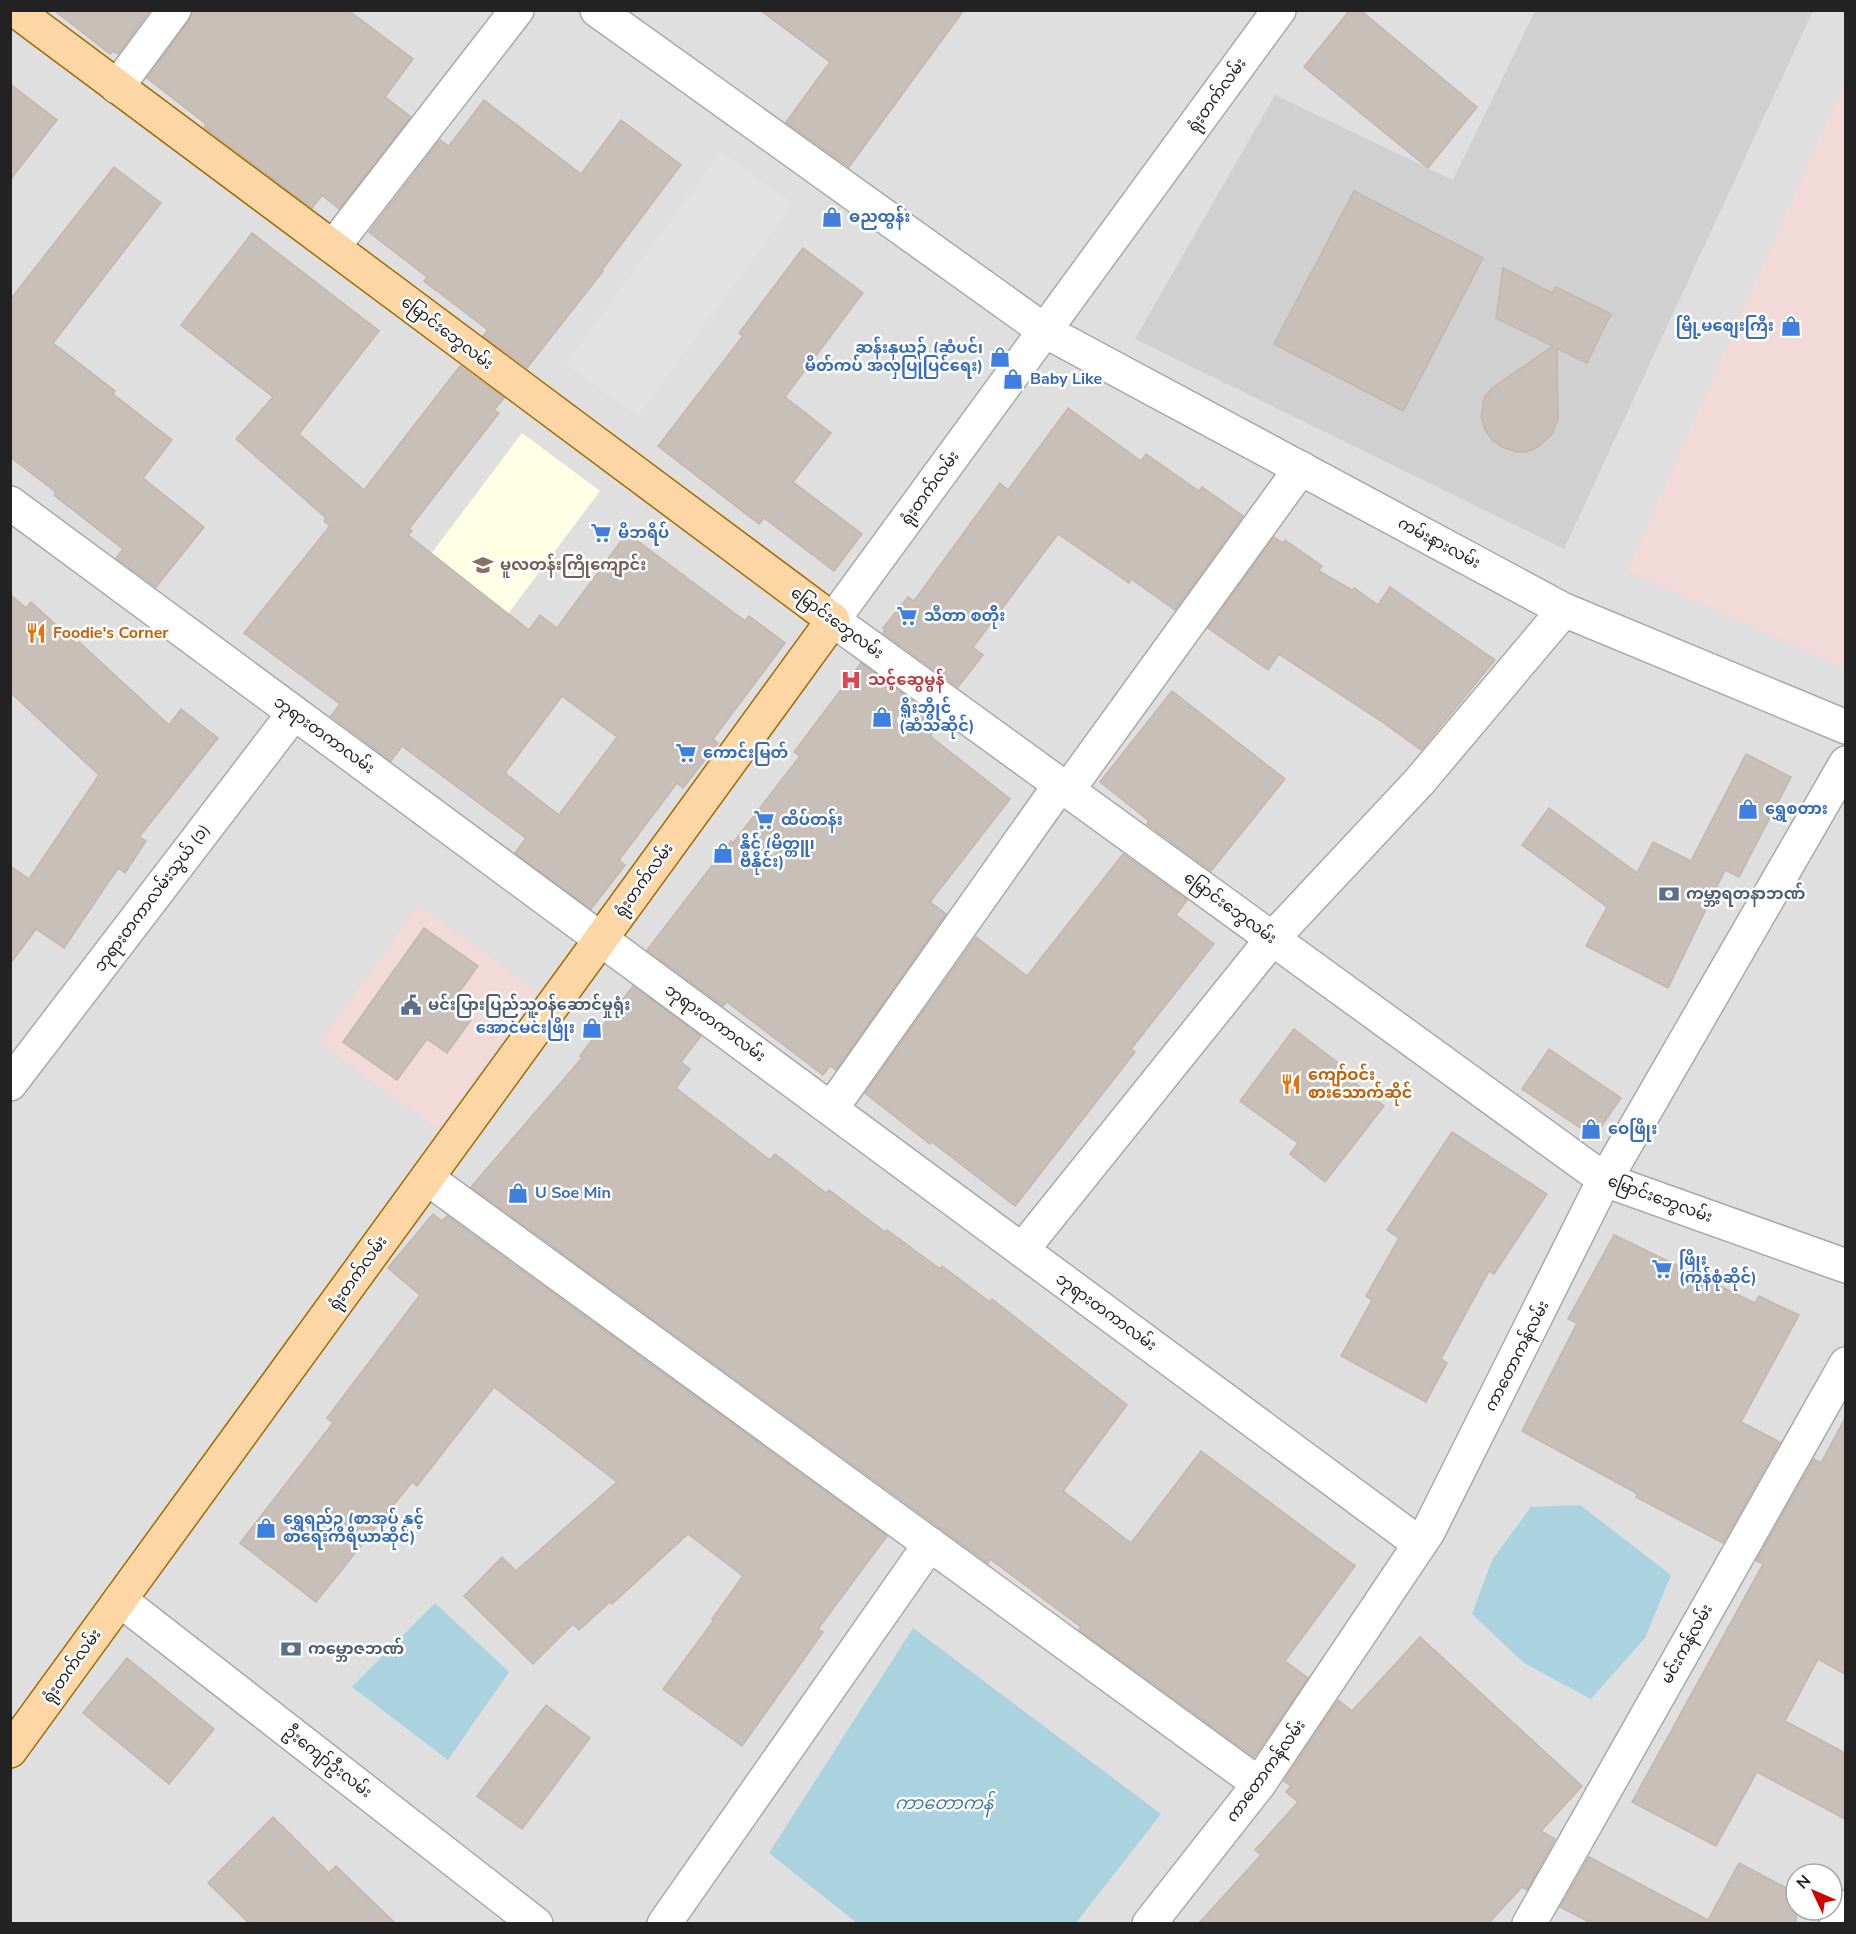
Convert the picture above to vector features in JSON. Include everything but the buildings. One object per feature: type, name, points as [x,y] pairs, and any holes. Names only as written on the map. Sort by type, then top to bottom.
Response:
[{"type":"main road","name":"မြောင်းဘွေလမ်း","points":[[15,10],[833,620]]},
{"type":"main road","name":"ရုံးတက်လမ်း","points":[[10,1751],[833,620]]},
{"type":"street","points":[[117,87],[174,10]]},
{"type":"street","points":[[333,248],[517,10]]},
{"type":"street","name":"ကမ်းနားလမ်း","points":[[597,10],[1045,331],[1564,610],[1845,727]]},
{"type":"street","name":"ရုံးတက်လမ်း","points":[[833,620],[1279,10]]},
{"type":"street","points":[[831,1109],[1063,788],[1301,468]]},
{"type":"street","name":"ဘုရားတကာလမ်း","points":[[10,503],[1420,1544]]},
{"type":"street","points":[[1022,1250],[1272,939],[1419,782],[1564,610]]},
{"type":"street","name":"မြောင်းဘွေလမ်း","points":[[833,620],[1605,1180],[1845,1266]]},
{"type":"street","name":"ဘုရားတကာလမ်းသွယ် (၁)","points":[[10,1084],[294,713]]},
{"type":"street","name":"ကာတောကန်လမ်း","points":[[1149,1923],[1259,1784],[1428,1532],[1605,1180],[1845,762]]},
{"type":"street","points":[[427,1179],[1259,1784]]},
{"type":"street","name":"မင်းကန်လမ်း","points":[[1529,1923],[1845,1364]]},
{"type":"street","points":[[664,1923],[930,1544]]},
{"type":"street","name":"ဦးကျော်ဦးလမ်း","points":[[120,1600],[536,1923]]},
{"type":"street","points":[[1836,1923],[1845,1907]]},
{"type":"shaded area","points":[[11,11],[1845,11],[1845,1923],[11,1924]]},
{"type":"shaded area","points":[[1535,11],[1813,11],[1564,549],[1135,339],[1275,95],[1453,180]]},
{"type":"shaded area","name":"မြို့မစျေးကြီး","points":[[1845,81],[1846,668],[1627,571]]},
{"type":"shaded area","points":[[721,151],[794,204],[638,417],[565,364]]},
{"type":"shaded area","name":"မူလတန်းကြိုကျောင်း","points":[[522,433],[600,491],[445,698],[367,639]]},
{"type":"shaded area","points":[[418,905],[537,991],[438,1129],[319,1043]]},
{"type":"water","points":[[1580,1505],[1671,1575],[1645,1638],[1591,1699],[1524,1663],[1472,1614],[1492,1560],[1531,1507]]},
{"type":"water","points":[[435,1603],[509,1672],[448,1760],[352,1687]]},
{"type":"water","name":"ကာတောကန်","points":[[913,1628],[1161,1814],[1076,1923],[857,1923],[769,1853]]},
{"type":"place","name":"ဓညထွန်း","points":[[832,217]]},
{"type":"place","name":"မြို့မစျေးကြီး","points":[[1791,326]]},
{"type":"place","name":"ဆန်းနုယဉ် (ဆံပင်၊ မိတ်ကပ် အလှပြုပြင်ရေး)","points":[[1000,357]]},
{"type":"place","name":"Baby Like","points":[[1013,379]]},
{"type":"place","name":"မိဘရိပ်","points":[[601,533]]},
{"type":"place","name":"မူလတန်းကြိုကျောင်း","points":[[483,565]]},
{"type":"place","name":"သီတာ စတိိုး","points":[[907,616]]},
{"type":"place","name":"Foodie's Corner","points":[[36,633]]},
{"type":"place","name":"သင့်ဆွေမွန်","points":[[851,680]]},
{"type":"place","name":"ရှိုးဘွိုင် (ဆံသဆိုင်)","points":[[882,717]]},
{"type":"place","name":"ကောင်းမြတ်","points":[[686,753]]},
{"type":"place","name":"ရွှေစတား","points":[[1748,809]]},
{"type":"place","name":"ထိပ်တန်း","points":[[764,820]]},
{"type":"place","name":"နိုင် (မိတ္တူ၊ ဗီနိုင်း)","points":[[723,853]]},
{"type":"place","name":"ကမ္ဘာ့ရတနာဘဏ်","points":[[1669,894]]},
{"type":"place","name":"မင်းပြားပြည်သူ့ဝန်ဆောင်မှုရုံး","points":[[411,1005]]},
{"type":"place","name":"အောင်မင်းဖြိုး","points":[[592,1028]]},
{"type":"place","name":"ကျော်ဝင်း စားသောက်ဆိုင်","points":[[1291,1084]]},
{"type":"place","name":"ဝေဖြိုး","points":[[1591,1129]]},
{"type":"place","name":"U Soe Min","points":[[518,1193]]},
{"type":"place","name":"ဖြိုး (ကုန်စုံဆိုင်)","points":[[1662,1269]]},
{"type":"place","name":"ရွှေရည်ဥ (စာအုပ် နှင့် စာရေးကိရိယာဆိုင်)","points":[[266,1528]]},
{"type":"place","name":"ကမ္ဘောဇဘဏ်","points":[[291,1649]]}]
